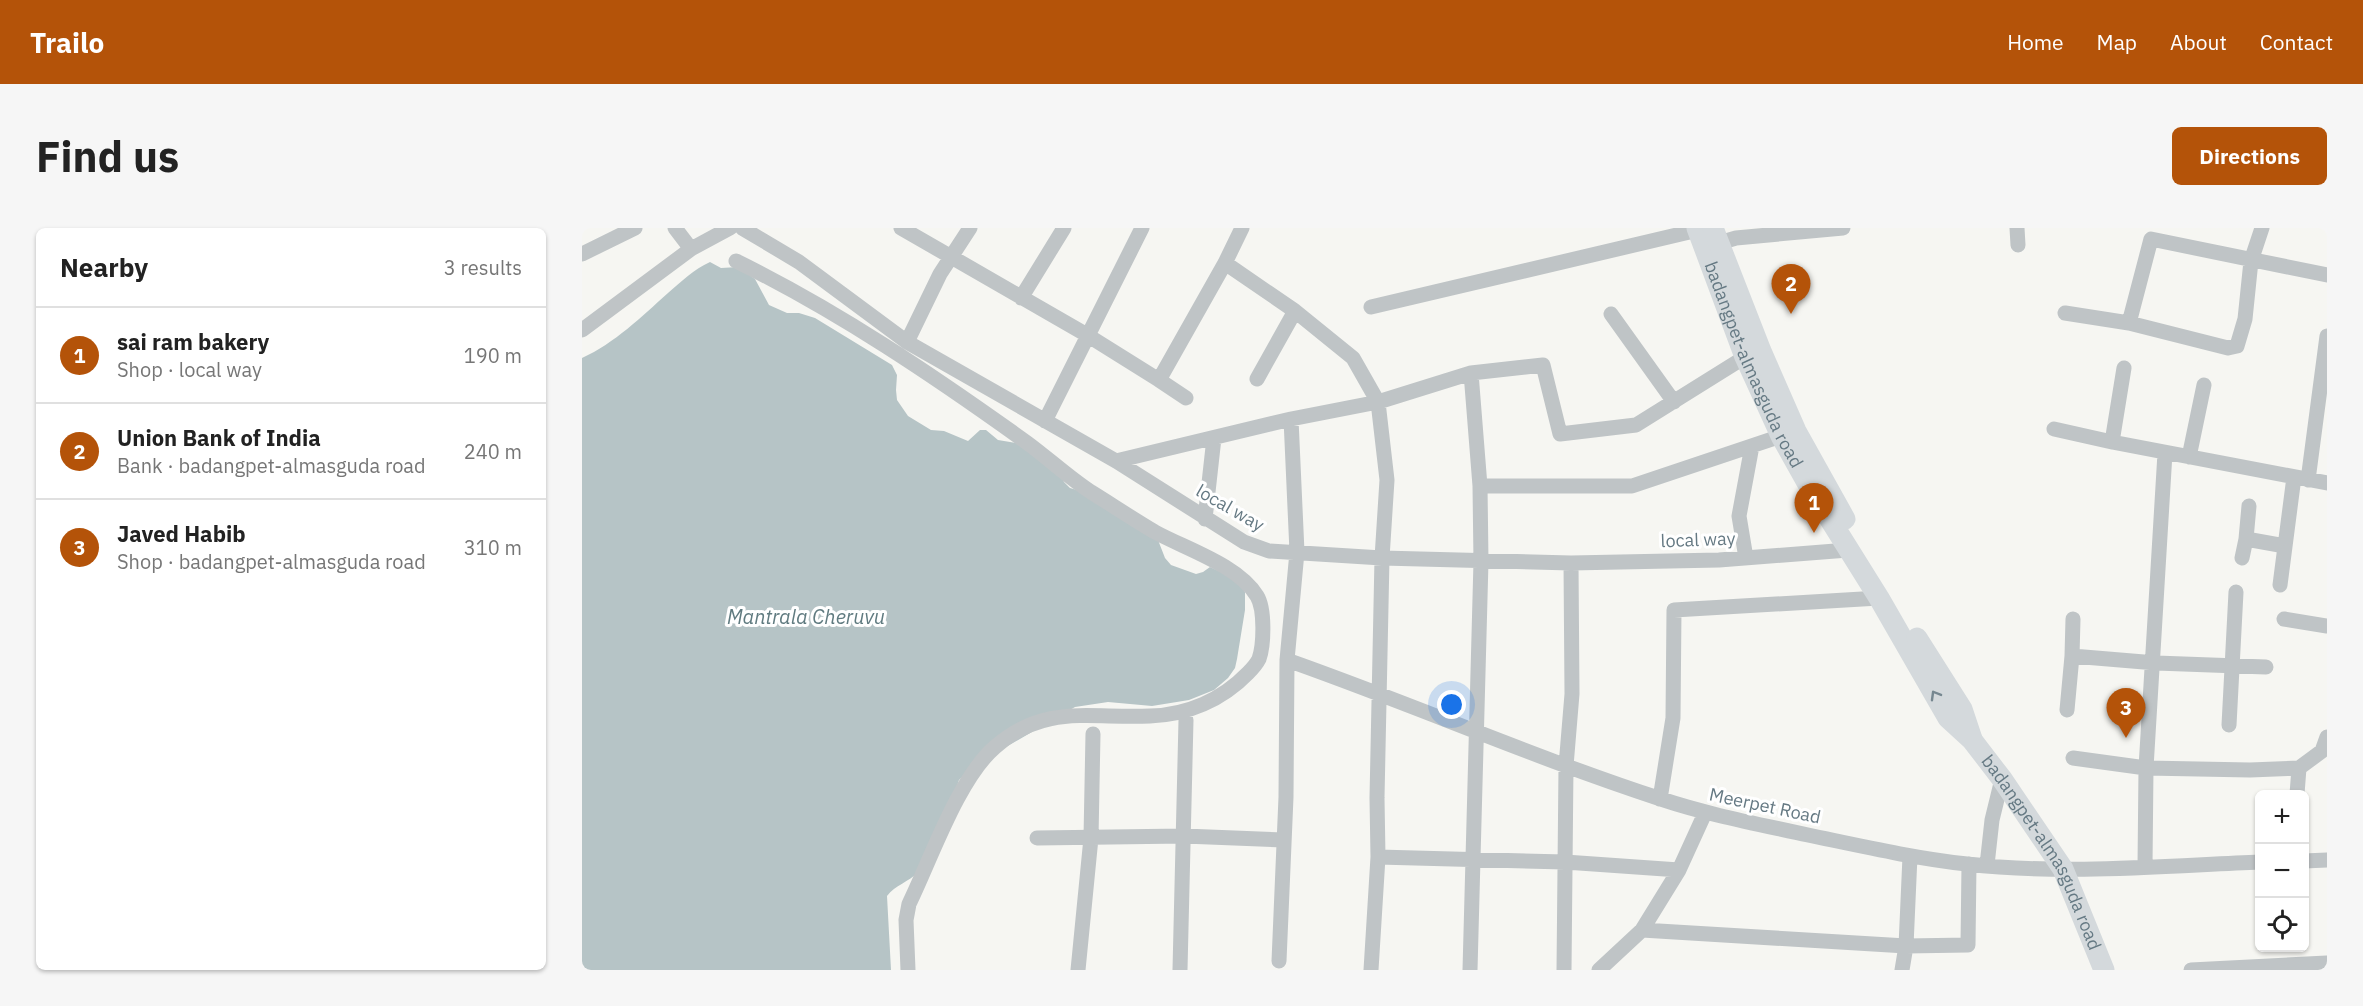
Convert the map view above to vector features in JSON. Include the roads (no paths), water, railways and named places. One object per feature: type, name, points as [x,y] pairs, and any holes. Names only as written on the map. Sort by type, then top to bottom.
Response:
[{"type":"street","points":[[582,254],[635,228]]},
{"type":"street","points":[[675,228],[691,249]]},
{"type":"street","points":[[582,330],[691,249],[730,228]]},
{"type":"street","name":"local way","points":[[742,228],[799,262],[907,342],[1116,461],[1244,542],[1269,551],[1382,558],[1571,563],[1746,558],[1848,550]]},
{"type":"street","points":[[901,228],[1087,335],[1186,398]]},
{"type":"street","points":[[907,342],[940,274],[970,228]]},
{"type":"street","points":[[1021,298],[1064,228]]},
{"type":"street","points":[[1045,421],[1142,228]]},
{"type":"street","points":[[1159,380],[1225,263],[1242,228]]},
{"type":"street","points":[[1371,307],[1707,232],[1736,238],[1843,228]]},
{"type":"street","points":[[2017,228],[2018,245]]},
{"type":"street","points":[[2065,313],[2129,324],[2228,348],[2237,346],[2245,319],[2251,261],[2262,228]]},
{"type":"street","name":"badangpet-almasguda road","points":[[1707,232],[1736,312],[1796,431],[1856,539],[1962,708],[1972,740]]},
{"type":"street","points":[[2129,324],[2151,239],[2327,275]]},
{"type":"street","points":[[736,261],[784,284],[843,319],[1029,444],[1087,490],[1156,532],[1220,565],[1243,580],[1258,598],[1260,605],[1263,635],[1258,660],[1248,673],[1230,689],[1204,705],[1181,712],[1149,717],[1067,715],[1044,719],[1021,730],[995,747],[976,768],[959,796],[909,904],[906,920],[908,970]]},
{"type":"street","points":[[1225,263],[1295,311],[1353,358],[1378,402],[1387,480],[1382,558],[1378,857],[1371,970]]},
{"type":"street","points":[[1257,379],[1295,311]]},
{"type":"street","name":"badangpet-almasguda road","points":[[1736,312],[1745,357],[1781,436],[1948,718],[1972,740],[2002,779],[2063,869],[2104,970]]},
{"type":"street","points":[[1611,314],[1674,402]]},
{"type":"street","points":[[2280,585],[2285,546],[2301,479],[2327,338]]},
{"type":"street","points":[[1116,461],[1291,419],[1378,402],[1471,374],[1543,365],[1560,434],[1636,425],[1745,357]]},
{"type":"street","points":[[2112,442],[2124,369]]},
{"type":"street","points":[[1470,970],[1481,561],[1480,486],[1471,374]]},
{"type":"street","points":[[2189,457],[2204,385]]},
{"type":"street","points":[[1279,961],[1287,660],[1297,552],[1291,419]]},
{"type":"street","points":[[2054,429],[2165,453],[2327,483]]},
{"type":"street","points":[[1480,486],[1632,486],[1781,436]]},
{"type":"street","points":[[1205,519],[1214,438]]},
{"type":"street","points":[[1746,558],[1739,516],[1752,446]]},
{"type":"street","points":[[2145,866],[2146,768],[2165,453]]},
{"type":"street","points":[[2242,558],[2249,506]]},
{"type":"street","points":[[2246,539],[2285,546]]},
{"type":"street","points":[[1564,970],[1566,766],[1572,694],[1571,563]]},
{"type":"street","points":[[2229,725],[2236,592]]},
{"type":"street","points":[[1660,799],[1673,718],[1674,610],[1879,598]]},
{"type":"street","points":[[2067,710],[2073,619]]},
{"type":"street","points":[[2284,619],[2327,626]]},
{"type":"street","points":[[2072,656],[2266,667]]},
{"type":"street","name":"Meerpet Road","points":[[1287,660],[1380,693],[1566,766],[1660,799],[1705,813],[1910,856],[1969,864],[2063,869],[2255,862]]},
{"type":"street","points":[[1180,970],[1186,720]]},
{"type":"street","points":[[1078,970],[1091,838],[1093,734]]},
{"type":"street","points":[[2073,758],[2146,768],[2250,770],[2299,768],[2325,746]]},
{"type":"street","points":[[2298,790],[2299,768]]},
{"type":"street","points":[[1987,865],[1992,820],[2002,779]]},
{"type":"street","points":[[1599,970],[1642,930],[1679,870],[1705,813]]},
{"type":"street","points":[[1037,838],[1184,836],[1284,840]]},
{"type":"street","points":[[1902,970],[1906,946],[1910,856]]},
{"type":"street","points":[[1378,857],[1565,862],[1679,870]]},
{"type":"street","points":[[2309,861],[2327,860]]},
{"type":"street","points":[[1642,930],[1906,946],[1968,945],[1969,864]]},
{"type":"street","points":[[2191,970],[2327,963]]},
{"type":"water","name":"Mantrala Cheruvu","points":[[710,262],[721,268],[738,267],[755,279],[769,305],[787,313],[799,313],[815,318],[892,365],[897,375],[897,400],[908,416],[931,430],[944,431],[968,441],[980,430],[986,430],[998,440],[1016,443],[1061,475],[1070,488],[1087,493],[1158,540],[1165,558],[1171,565],[1196,574],[1210,567],[1238,580],[1245,592],[1245,610],[1235,668],[1228,678],[1214,690],[1189,700],[1152,706],[1108,702],[1075,707],[975,765],[959,780],[918,872],[887,896],[891,970],[582,970],[582,358],[617,337],[688,276]]},
{"type":"place","name":"Union Bank of India","points":[[1791,314]]},
{"type":"place","name":"sai ram bakery","points":[[1814,533]]},
{"type":"place","name":"Javed Habib","points":[[2126,738]]}]
